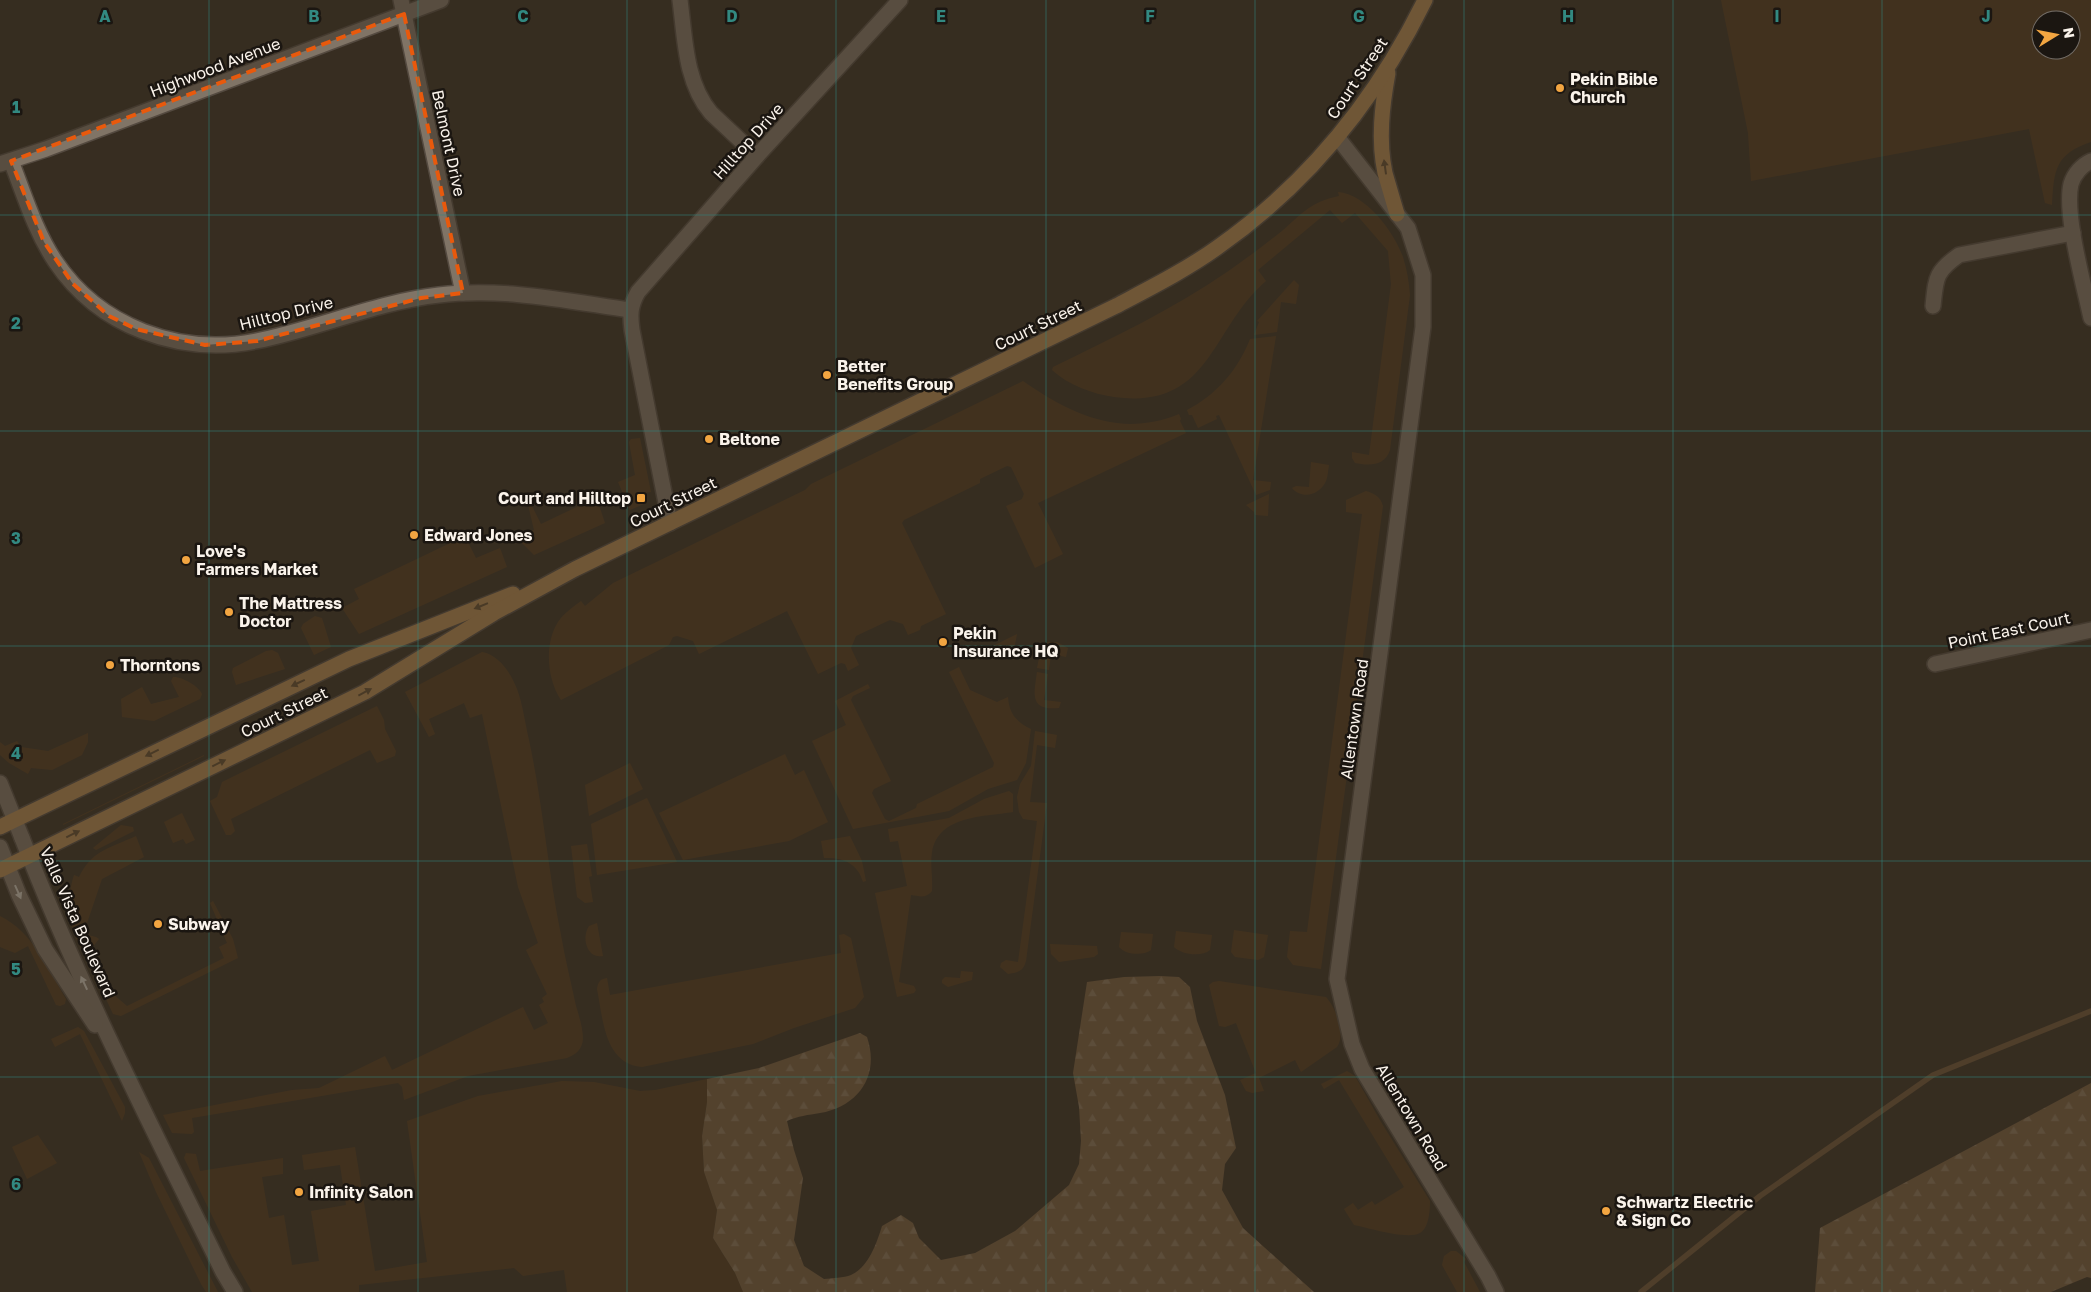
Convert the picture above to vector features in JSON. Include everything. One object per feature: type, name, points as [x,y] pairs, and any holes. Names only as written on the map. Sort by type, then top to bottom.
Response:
[{"type":"main road","name":"Court Street","points":[[4,868],[365,692],[494,613],[574,569],[1116,306],[1182,270],[1217,248],[1253,220],[1288,190],[1338,138],[1389,65],[1425,0]]},
{"type":"main road","points":[[1389,65],[1382,108],[1382,137],[1385,171],[1397,214]]},
{"type":"main road","name":"Court Street","points":[[0,827],[349,658],[574,569]]},
{"type":"street","name":"Highwood Avenue","points":[[6,163],[403,7],[441,0]]},
{"type":"street","points":[[680,0],[690,69],[694,84],[704,105],[757,156]]},
{"type":"street","name":"Hilltop Drive","points":[[6,163],[44,242],[54,260],[73,284],[110,316],[151,335],[191,344],[230,345],[258,341],[421,298],[463,293],[528,295],[630,310],[638,292],[757,156],[900,0]]},
{"type":"street","name":"Belmont Drive","points":[[403,7],[463,293]]},
{"type":"street","name":"Allentown Road","points":[[1338,138],[1408,228],[1423,275],[1423,327],[1337,979],[1352,1044],[1362,1069],[1496,1292]]},
{"type":"street","points":[[2091,161],[2081,168],[2071,184],[2073,234],[2091,318]]},
{"type":"street","points":[[1932,306],[1936,277],[1946,264],[1959,255],[2073,234]]},
{"type":"street","points":[[630,310],[632,330],[670,523]]},
{"type":"street","name":"Point East Court","points":[[1935,664],[2091,630]]},
{"type":"street","name":"Valle Vista Boulevard","points":[[0,783],[29,856],[126,1074],[223,1272],[235,1292]]},
{"type":"street","name":"Valle Vista Boulevard","points":[[0,847],[4,868],[45,949],[126,1074]]},
{"type":"highlighted area","points":[[404,14],[463,293],[421,298],[257,341],[205,345],[136,329],[109,316],[73,284],[44,242],[11,161]]},
{"type":"shaded area","points":[[1721,0],[2091,0],[2091,142],[2070,152],[2063,158],[2056,173],[2052,205],[2045,203],[2029,129],[1751,181],[1748,133]]},
{"type":"shaded area","points":[[1338,192],[1359,199],[1378,216],[1399,247],[1406,267],[1410,295],[1390,450],[1388,455],[1380,462],[1376,464],[1355,463],[1352,458],[1352,452],[1369,455],[1391,284],[1388,251],[1355,213],[1342,223],[1330,210],[1258,270],[1266,281],[1247,300],[1205,362],[1190,379],[1171,391],[1146,398],[1106,396],[1073,384],[1052,370],[1053,367],[1142,323],[1206,286],[1255,252],[1308,209],[1321,201],[1339,196]]},
{"type":"shaded area","points":[[1294,280],[1299,285],[1296,304],[1281,302],[1277,332],[1254,335],[1259,322],[1257,321]]},
{"type":"shaded area","points":[[1276,336],[1253,480],[1271,482],[1270,490],[1256,495],[1219,415],[1216,416],[1217,419],[1198,428],[1192,415],[1189,415],[1187,410],[1207,397],[1225,380],[1239,361],[1250,339]]},
{"type":"shaded area","points":[[1023,381],[1060,404],[1098,419],[1117,423],[1137,424],[1158,421],[1179,414],[1186,433],[1038,503],[1063,554],[1035,568],[1006,506],[1022,499],[1024,494],[1011,467],[1007,466],[980,479],[980,483],[904,520],[902,523],[946,614],[921,626],[920,630],[908,635],[903,624],[890,620],[856,636],[851,648],[859,665],[848,671],[845,664],[841,663],[818,674],[787,611],[699,654],[693,641],[677,636],[673,637],[669,645],[561,700],[556,692],[550,672],[549,651],[551,641],[560,619],[581,601],[585,606],[613,583]]},
{"type":"shaded area","points":[[640,438],[651,492],[645,493],[646,499],[644,504],[630,510],[618,482],[635,475],[629,442],[631,439]]},
{"type":"shaded area","points":[[1311,462],[1329,465],[1327,479],[1320,490],[1315,493],[1306,495],[1296,492],[1292,488],[1296,486],[1309,487]]},
{"type":"shaded area","points":[[1366,491],[1377,496],[1383,506],[1321,969],[1293,965],[1287,957],[1290,931],[1307,932],[1362,514],[1346,512],[1346,500]]},
{"type":"shaded area","points":[[525,492],[532,496],[528,498],[541,524],[585,503],[584,501],[593,497],[597,499],[605,523],[534,555],[521,542],[519,535],[534,530]]},
{"type":"shaded area","points":[[1269,494],[1268,516],[1255,515],[1246,505]]},
{"type":"shaded area","points":[[465,536],[476,558],[500,548],[507,567],[359,634],[342,608],[359,599],[354,589]]},
{"type":"shaded area","points":[[315,616],[322,618],[331,647],[314,655],[301,628],[303,624]]},
{"type":"shaded area","points":[[1017,634],[1013,655],[1003,659],[983,651]]},
{"type":"shaded area","points":[[1047,642],[1057,642],[1068,648],[1066,657],[1051,654],[1049,670],[1037,668],[1041,648]]},
{"type":"shaded area","points":[[272,650],[278,653],[285,669],[236,685],[232,672],[233,668],[266,651]]},
{"type":"shaded area","points":[[482,652],[494,657],[508,671],[521,701],[534,764],[552,887],[576,1006],[581,1022],[583,1039],[580,1049],[567,1058],[468,1076],[404,1100],[402,1087],[398,1083],[192,1118],[194,1132],[192,1134],[172,1133],[163,1115],[292,1090],[319,1088],[385,1056],[392,1070],[523,1007],[534,1030],[548,1023],[539,1005],[544,1002],[542,998],[547,994],[526,950],[538,943],[518,887],[482,714],[470,718],[464,703],[429,719],[435,734],[429,737],[405,692]]},
{"type":"shaded area","points":[[959,667],[970,690],[997,702],[1008,697],[1014,716],[1031,729],[1026,763],[1017,780],[988,789],[949,811],[853,829],[812,741],[846,725],[835,701],[868,684],[870,688],[853,696],[851,700],[891,781],[874,789],[872,793],[885,819],[889,821],[916,808],[917,804],[993,767],[994,763],[949,672]]},
{"type":"shaded area","points":[[1037,672],[1048,674],[1044,700],[1061,702],[1059,708],[1042,707],[1038,704],[1035,694]]},
{"type":"shaded area","points":[[173,677],[194,685],[202,694],[200,699],[154,721],[122,717],[121,699],[142,687],[151,704],[179,697],[171,681]]},
{"type":"shaded area","points":[[377,706],[384,720],[385,729],[396,751],[395,756],[377,763],[370,750],[231,819],[235,831],[231,835],[226,835],[210,801],[217,797],[222,782]]},
{"type":"shaded area","points":[[1035,731],[1057,735],[1055,748],[1037,745],[1030,802],[1047,803],[1026,961],[1020,971],[1008,974],[1000,967],[1001,963],[1006,960],[1018,962],[1037,821],[1023,819],[1019,812],[1017,797],[1020,784],[1031,766]]},
{"type":"shaded area","points":[[88,733],[88,742],[82,755],[52,770],[31,768],[28,774],[9,763],[0,755],[0,742],[5,746],[17,741],[21,747],[48,751]]},
{"type":"shaded area","points":[[785,754],[795,775],[804,770],[828,822],[789,841],[683,860],[659,813]]},
{"type":"shaded area","points":[[204,756],[63,825],[63,824]]},
{"type":"shaded area","points":[[630,763],[643,789],[589,816],[585,785]]},
{"type":"shaded area","points":[[1009,791],[1013,794],[1013,812],[976,817],[953,824],[943,831],[936,840],[931,857],[932,891],[925,896],[911,895],[899,982],[914,986],[916,990],[914,993],[897,997],[875,893],[907,886],[898,841],[890,842],[888,829],[949,818],[984,799]]},
{"type":"shaded area","points":[[647,798],[677,862],[597,875],[591,824]]},
{"type":"shaded area","points":[[182,813],[195,840],[186,844],[183,839],[173,843],[164,822]]},
{"type":"shaded area","points":[[121,825],[133,827],[134,831],[96,850],[93,848]]},
{"type":"shaded area","points":[[136,836],[144,857],[102,879],[84,932],[84,934],[99,939],[91,949],[84,952],[75,934],[70,915],[71,884],[74,875],[79,877],[84,868],[96,855]]},
{"type":"shaded area","points":[[850,836],[862,861],[866,881],[863,882],[861,875],[848,862],[824,858],[821,841]]},
{"type":"shaded area","points":[[587,844],[592,876],[589,877],[593,902],[585,903],[577,897],[571,846]]},
{"type":"shaded area","points":[[213,901],[233,939],[238,958],[121,1016],[113,1014],[99,984],[102,979],[106,981],[113,994],[127,1006],[224,958],[219,947],[227,943],[210,903]]},
{"type":"shaded area","points":[[0,916],[12,923],[31,941],[66,999],[65,1004],[56,1005],[28,946],[15,953],[0,947]]},
{"type":"shaded area","points":[[597,923],[603,956],[597,956],[589,951],[586,942],[589,926]]},
{"type":"shaded area","points":[[1234,930],[1268,935],[1264,957],[1258,960],[1235,957],[1231,952]]},
{"type":"shaded area","points":[[1176,931],[1212,935],[1210,950],[1197,954],[1178,950],[1174,947]]},
{"type":"shaded area","points":[[1121,932],[1153,934],[1151,950],[1135,954],[1122,950],[1119,947]]},
{"type":"shaded area","points":[[844,934],[851,938],[864,997],[855,1008],[753,1044],[642,1067],[629,1064],[620,1058],[607,1038],[597,989],[603,979],[607,978],[610,995],[841,953],[839,935]]},
{"type":"shaded area","points":[[1050,944],[1097,946],[1098,954],[1094,957],[1059,962],[1051,954]]},
{"type":"shaded area","points":[[961,971],[973,972],[972,980],[948,987],[942,983],[945,977],[960,978]]},
{"type":"shaded area","points":[[1219,981],[1326,997],[1339,1021],[1340,1042],[1337,1047],[1301,1072],[1295,1060],[1259,1078],[1264,1091],[1252,1093],[1246,1091],[1240,1080],[1256,1073],[1236,1023],[1225,1027],[1219,1026],[1209,985]]},
{"type":"shaded area","points":[[78,1027],[84,1031],[125,1107],[122,1121],[80,1034],[55,1047],[51,1039]]},
{"type":"shaded area","points":[[1347,1071],[1355,1076],[1430,1201],[1427,1223],[1420,1233],[1414,1235],[1397,1234],[1354,1225],[1344,1209],[1353,1203],[1358,1210],[1372,1201],[1375,1205],[1404,1187],[1339,1080],[1324,1089],[1321,1084]]},
{"type":"shaded area","points":[[707,1079],[707,1102],[702,1136],[704,1172],[717,1210],[713,1238],[735,1273],[743,1292],[567,1292],[564,1270],[523,1276],[514,1268],[359,1285],[359,1292],[252,1292],[232,1257],[184,1158],[186,1153],[196,1154],[200,1171],[283,1158],[283,1174],[262,1177],[269,1218],[284,1215],[292,1265],[319,1261],[311,1211],[346,1205],[340,1165],[304,1170],[302,1155],[355,1147],[375,1271],[427,1262],[407,1121],[478,1096],[562,1081],[594,1082],[640,1091],[655,1090]]},
{"type":"shaded area","points":[[38,1135],[57,1163],[27,1179],[12,1147]]},
{"type":"shaded area","points":[[139,1152],[149,1158],[218,1292],[206,1292],[201,1284],[156,1192]]},
{"type":"shaded area","points":[[1451,1251],[1456,1251],[1466,1259],[1464,1262],[1480,1292],[1457,1292],[1442,1265],[1444,1256]]},
{"type":"green space","points":[[1124,977],[1179,977],[1190,987],[1197,1021],[1225,1095],[1236,1148],[1225,1164],[1222,1190],[1243,1228],[1314,1292],[743,1292],[735,1273],[713,1238],[717,1210],[704,1172],[702,1136],[707,1102],[707,1079],[759,1068],[860,1033],[867,1037],[871,1064],[863,1087],[855,1096],[846,1104],[834,1109],[787,1121],[803,1178],[794,1240],[804,1266],[824,1279],[851,1275],[863,1266],[867,1260],[875,1246],[882,1226],[901,1215],[913,1223],[919,1238],[941,1260],[975,1253],[1015,1231],[1069,1185],[1079,1164],[1081,1141],[1079,1107],[1073,1073],[1087,982]]},
{"type":"green space","points":[[2091,1083],[2091,1278],[2087,1277],[2051,1292],[1815,1292],[1820,1228]]},
{"type":"waterway","points":[[1641,1292],[1760,1196],[1933,1075],[2091,1011]]},
{"type":"place","name":"Pekin Bible Church","points":[[1560,88]]},
{"type":"place","name":"Better Benefits Group","points":[[827,375]]},
{"type":"place","name":"Beltone","points":[[709,439]]},
{"type":"place","name":"Court and Hilltop","points":[[641,498]]},
{"type":"place","name":"Edward Jones","points":[[414,535]]},
{"type":"place","name":"Love's Farmers Market","points":[[186,560]]},
{"type":"place","name":"The Mattress Doctor","points":[[229,612]]},
{"type":"place","name":"Pekin Insurance HQ","points":[[943,642]]},
{"type":"place","name":"Thorntons","points":[[110,665]]},
{"type":"place","name":"Subway","points":[[158,924]]},
{"type":"place","name":"Infinity Salon","points":[[299,1192]]},
{"type":"place","name":"Schwartz Electric & Sign Co","points":[[1606,1211]]}]
